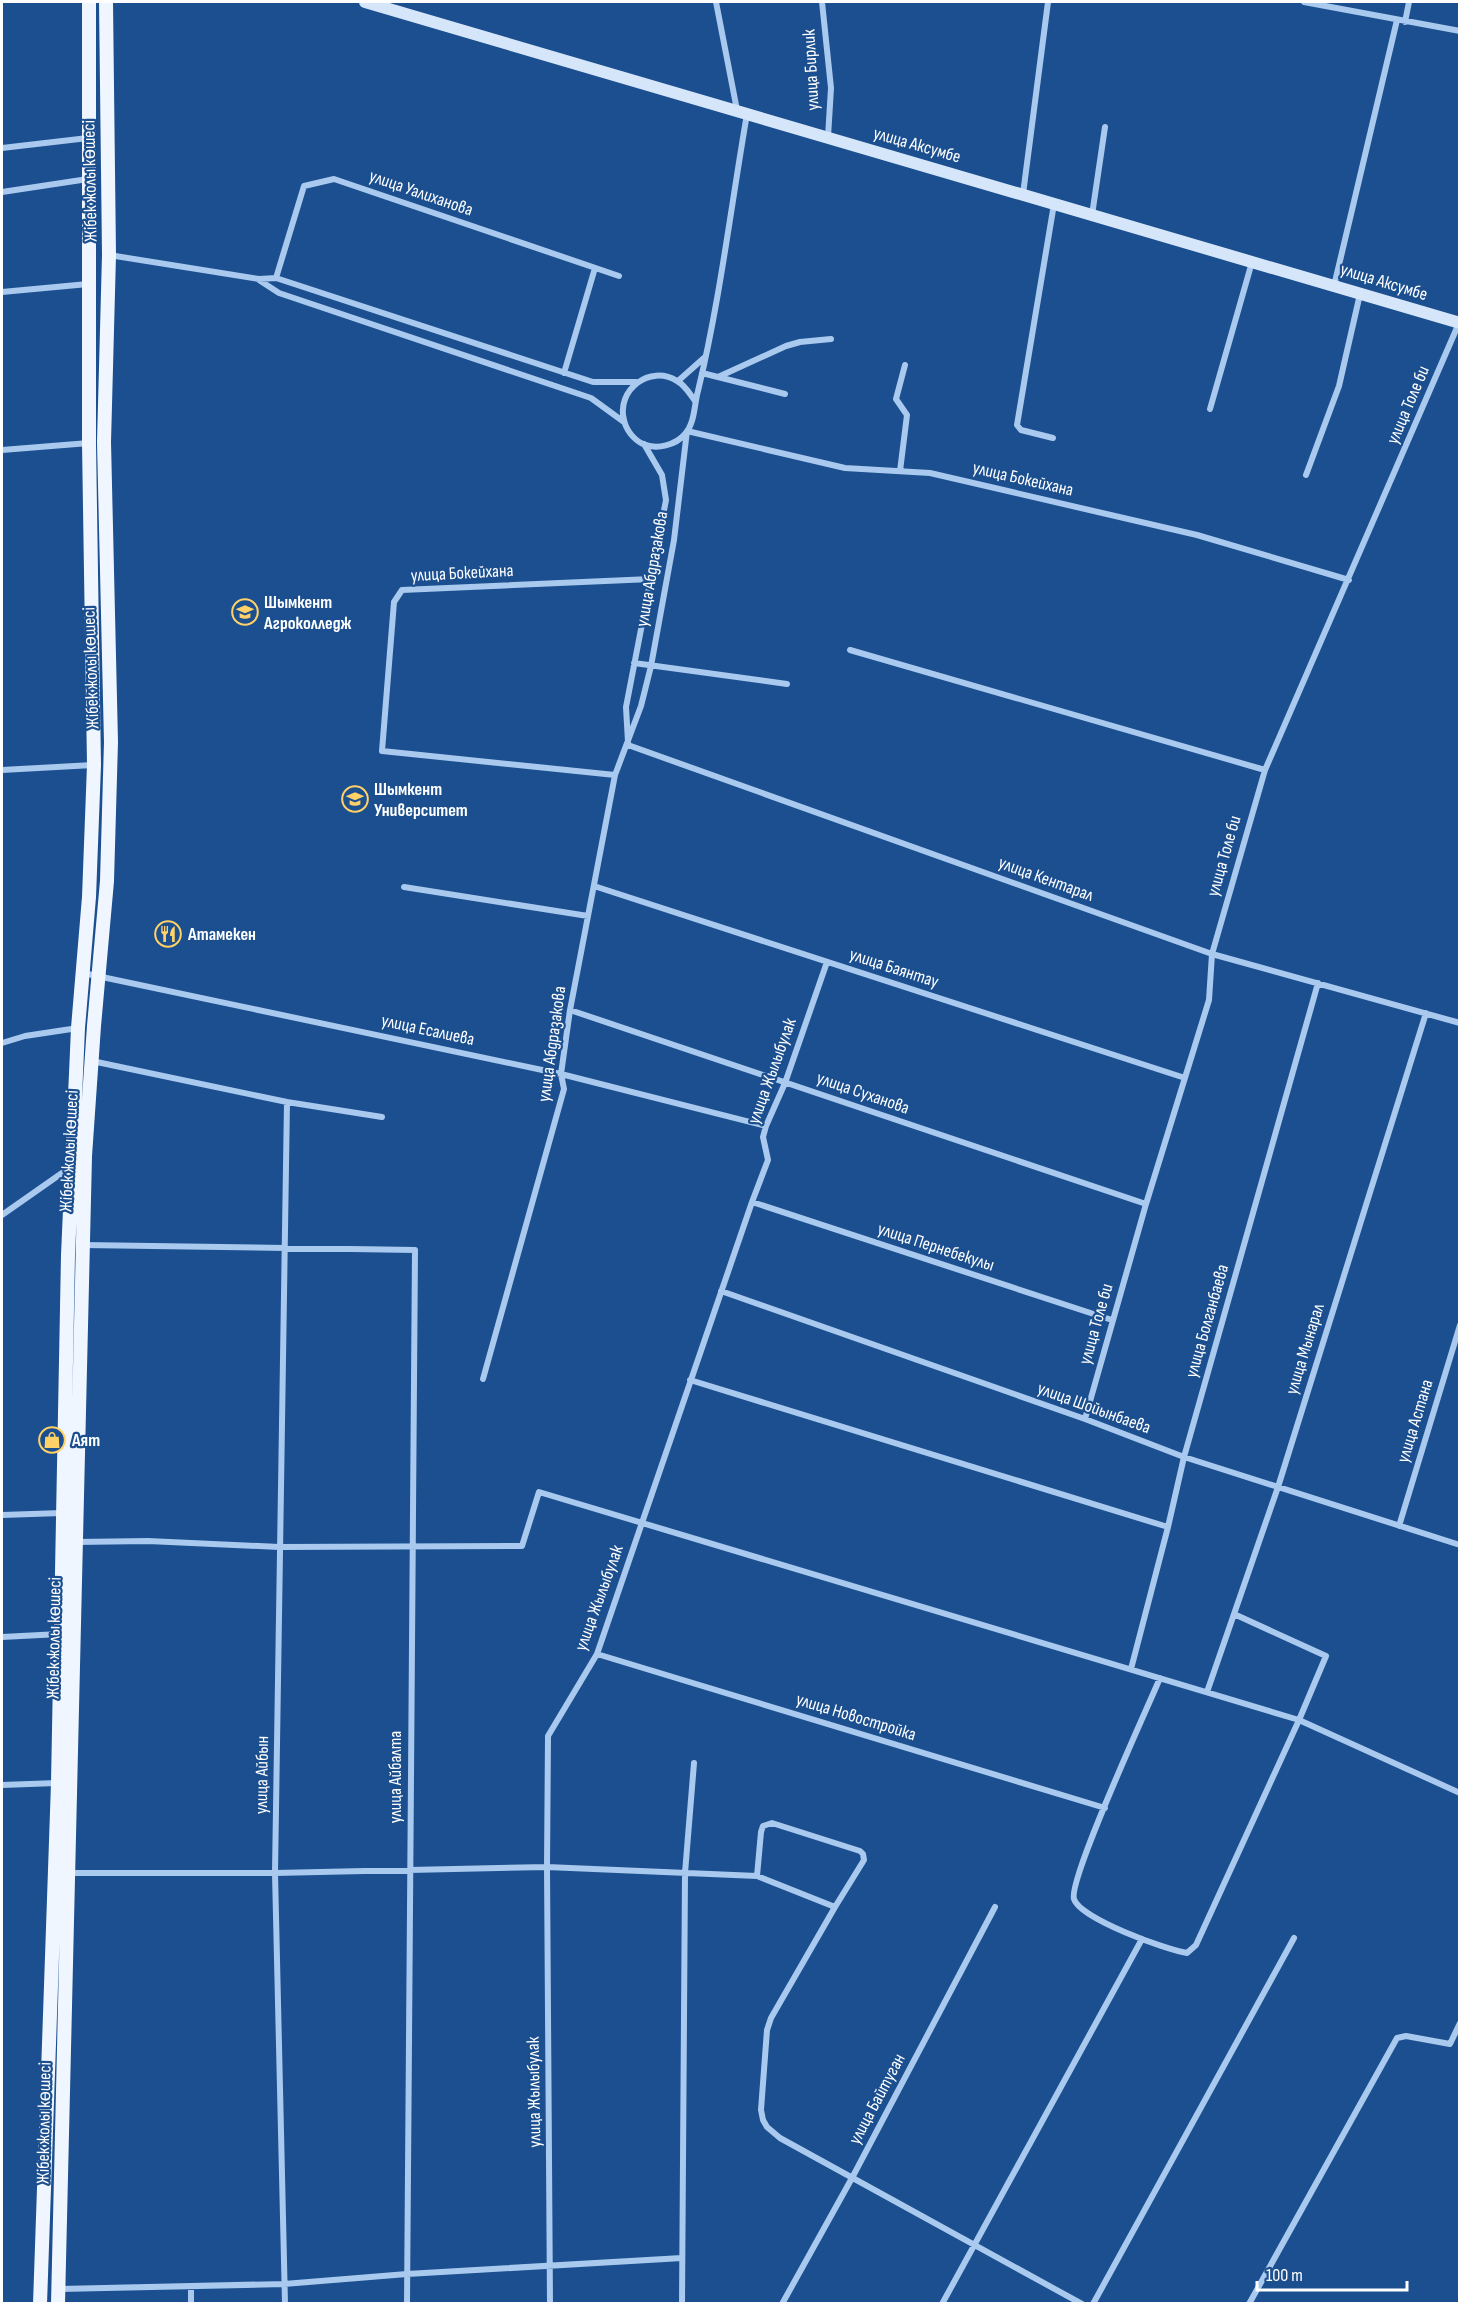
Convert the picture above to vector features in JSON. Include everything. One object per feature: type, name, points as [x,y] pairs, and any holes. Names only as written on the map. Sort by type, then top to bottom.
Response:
[{"type":"main road","name":"Жібек жолы көшесі","points":[[58,2304],[61,1873],[58,1783],[62,1514],[72,1165],[78,1028],[89,897],[94,765],[89,443],[89,2]]},
{"type":"main road","name":"Жібек жолы көшесі","points":[[40,2304],[75,1542],[85,1156],[107,881],[111,742],[104,442],[109,255],[106,2]]},
{"type":"main road","name":"улица Аксумбе","points":[[365,2],[1459,323]]},
{"type":"street","points":[[259,279],[279,293],[591,398],[624,422],[632,435],[644,444],[658,447],[673,443],[687,431],[692,421],[706,356],[742,113],[716,2]]},
{"type":"street","name":"улица Бирлик","points":[[822,2],[831,88],[828,138]]},
{"type":"street","points":[[1023,195],[1048,2]]},
{"type":"street","points":[[1304,2],[1460,31]]},
{"type":"street","points":[[1405,22],[1409,2]]},
{"type":"street","points":[[1334,286],[1397,20]]},
{"type":"street","points":[[1092,215],[1105,128]]},
{"type":"street","points":[[2,148],[89,138]]},
{"type":"street","points":[[2,192],[89,178]]},
{"type":"street","name":"улица Уалиханова","points":[[276,278],[304,186],[334,179],[619,276]]},
{"type":"street","points":[[1053,438],[1021,430],[1017,425],[1054,204]]},
{"type":"street","points":[[109,255],[259,279],[276,278],[593,382],[636,382],[650,376],[665,375],[678,381],[695,401]]},
{"type":"street","points":[[1210,409],[1252,262]]},
{"type":"street","points":[[564,373],[595,268]]},
{"type":"street","points":[[2,292],[89,284]]},
{"type":"street","points":[[1306,475],[1339,386],[1360,294]]},
{"type":"street","name":"улица Толе би","points":[[1085,1419],[1146,1204],[1209,1000],[1212,954],[1265,770],[1459,323]]},
{"type":"street","points":[[718,377],[786,346],[800,342],[831,339]]},
{"type":"street","points":[[678,381],[706,356]]},
{"type":"street","points":[[900,471],[907,415],[896,399],[905,365]]},
{"type":"street","points":[[702,373],[785,394]]},
{"type":"street","points":[[624,422],[622,408],[627,393],[636,382]]},
{"type":"street","name":"улица Бокейхана","points":[[687,431],[844,468],[930,473],[1197,535],[1349,580]]},
{"type":"street","name":"улица Абдразакова","points":[[483,1379],[564,1089],[561,1074],[570,1010],[615,775],[641,706],[651,666],[674,540],[687,431]]},
{"type":"street","points":[[2,450],[89,443]]},
{"type":"street","name":"улица Абдразакова","points":[[628,745],[626,707],[666,500],[662,475],[644,444]]},
{"type":"street","name":"улица Бокейхана","points":[[615,775],[382,752],[393,602],[402,590],[651,579]]},
{"type":"street","points":[[850,650],[1265,770]]},
{"type":"street","points":[[634,663],[787,684]]},
{"type":"street","name":"улица Кентарал","points":[[628,745],[1212,954],[1460,1023]]},
{"type":"street","points":[[2,770],[94,765]]},
{"type":"street","name":"улица Баянтау","points":[[594,886],[1185,1078]]},
{"type":"street","points":[[404,887],[588,916]]},
{"type":"street","name":"улица Жылыбулак","points":[[550,2304],[548,1736],[597,1654],[768,1160],[763,1137],[766,1125],[785,1083],[827,962]]},
{"type":"street","name":"улица Есалиева","points":[[83,972],[561,1074],[766,1125]]},
{"type":"street","name":"улица Болганбаева","points":[[1131,1669],[1184,1457],[1318,983]]},
{"type":"street","name":"улица Суханова","points":[[570,1010],[1146,1204]]},
{"type":"street","name":"улица Мынарал","points":[[1207,1692],[1278,1487],[1426,1013]]},
{"type":"street","points":[[2,1043],[25,1036],[78,1028]]},
{"type":"street","points":[[92,1061],[287,1102],[382,1117]]},
{"type":"street","name":"улица Айбын","points":[[285,2304],[276,1873],[287,1102]]},
{"type":"street","points":[[2,1215],[72,1165]]},
{"type":"street","name":"улица Пернебекулы","points":[[752,1202],[1112,1320]]},
{"type":"street","points":[[83,1245],[285,1248]]},
{"type":"street","name":"улица Айбалта","points":[[285,1248],[415,1250],[407,2304]]},
{"type":"street","name":"улица Шойынбаева","points":[[721,1291],[1085,1419],[1184,1457],[1460,1545]]},
{"type":"street","name":"улица Астана","points":[[1399,1526],[1460,1325]]},
{"type":"street","points":[[690,1380],[1168,1527]]},
{"type":"street","points":[[75,1542],[148,1541],[279,1547],[522,1546],[539,1492],[1299,1720],[1460,1793]]},
{"type":"street","points":[[2,1515],[62,1514]]},
{"type":"street","points":[[1160,1678],[1095,1828],[1073,1888],[1074,1900],[1082,1911],[1142,1939],[1173,1951],[1186,1953],[1196,1945],[1326,1656],[1234,1614]]},
{"type":"street","points":[[2,1637],[61,1634]]},
{"type":"street","name":"улица Новостройка","points":[[597,1654],[1105,1808]]},
{"type":"street","points":[[682,2304],[685,1873],[694,1764]]},
{"type":"street","points":[[2,1785],[58,1783]]},
{"type":"street","points":[[756,1876],[761,1832],[767,1823],[860,1851],[863,1854],[864,1860],[771,2018],[767,2030],[761,2110],[763,2120],[773,2134],[1082,2304]]},
{"type":"street","points":[[61,1873],[276,1873],[547,1867],[756,1876],[835,1907]]},
{"type":"street","name":"улица Байтуган","points":[[782,2304],[852,2178],[995,1907]]},
{"type":"street","points":[[1093,2304],[1294,1938]]},
{"type":"street","points":[[942,2304],[1142,1939]]},
{"type":"street","points":[[1249,2304],[1397,2038],[1406,2036],[1450,2044],[1460,2024]]},
{"type":"street","points":[[58,2289],[284,2284],[407,2274],[682,2258]]},
{"type":"street","points":[[191,2287],[191,2304]]},
{"type":"place","name":"Шымкент Агроколледж","points":[[245,612]]},
{"type":"place","name":"Шымкент Университет","points":[[355,799]]},
{"type":"place","name":"Атамекен","points":[[168,934]]},
{"type":"place","name":"Аят","points":[[52,1440]]}]
